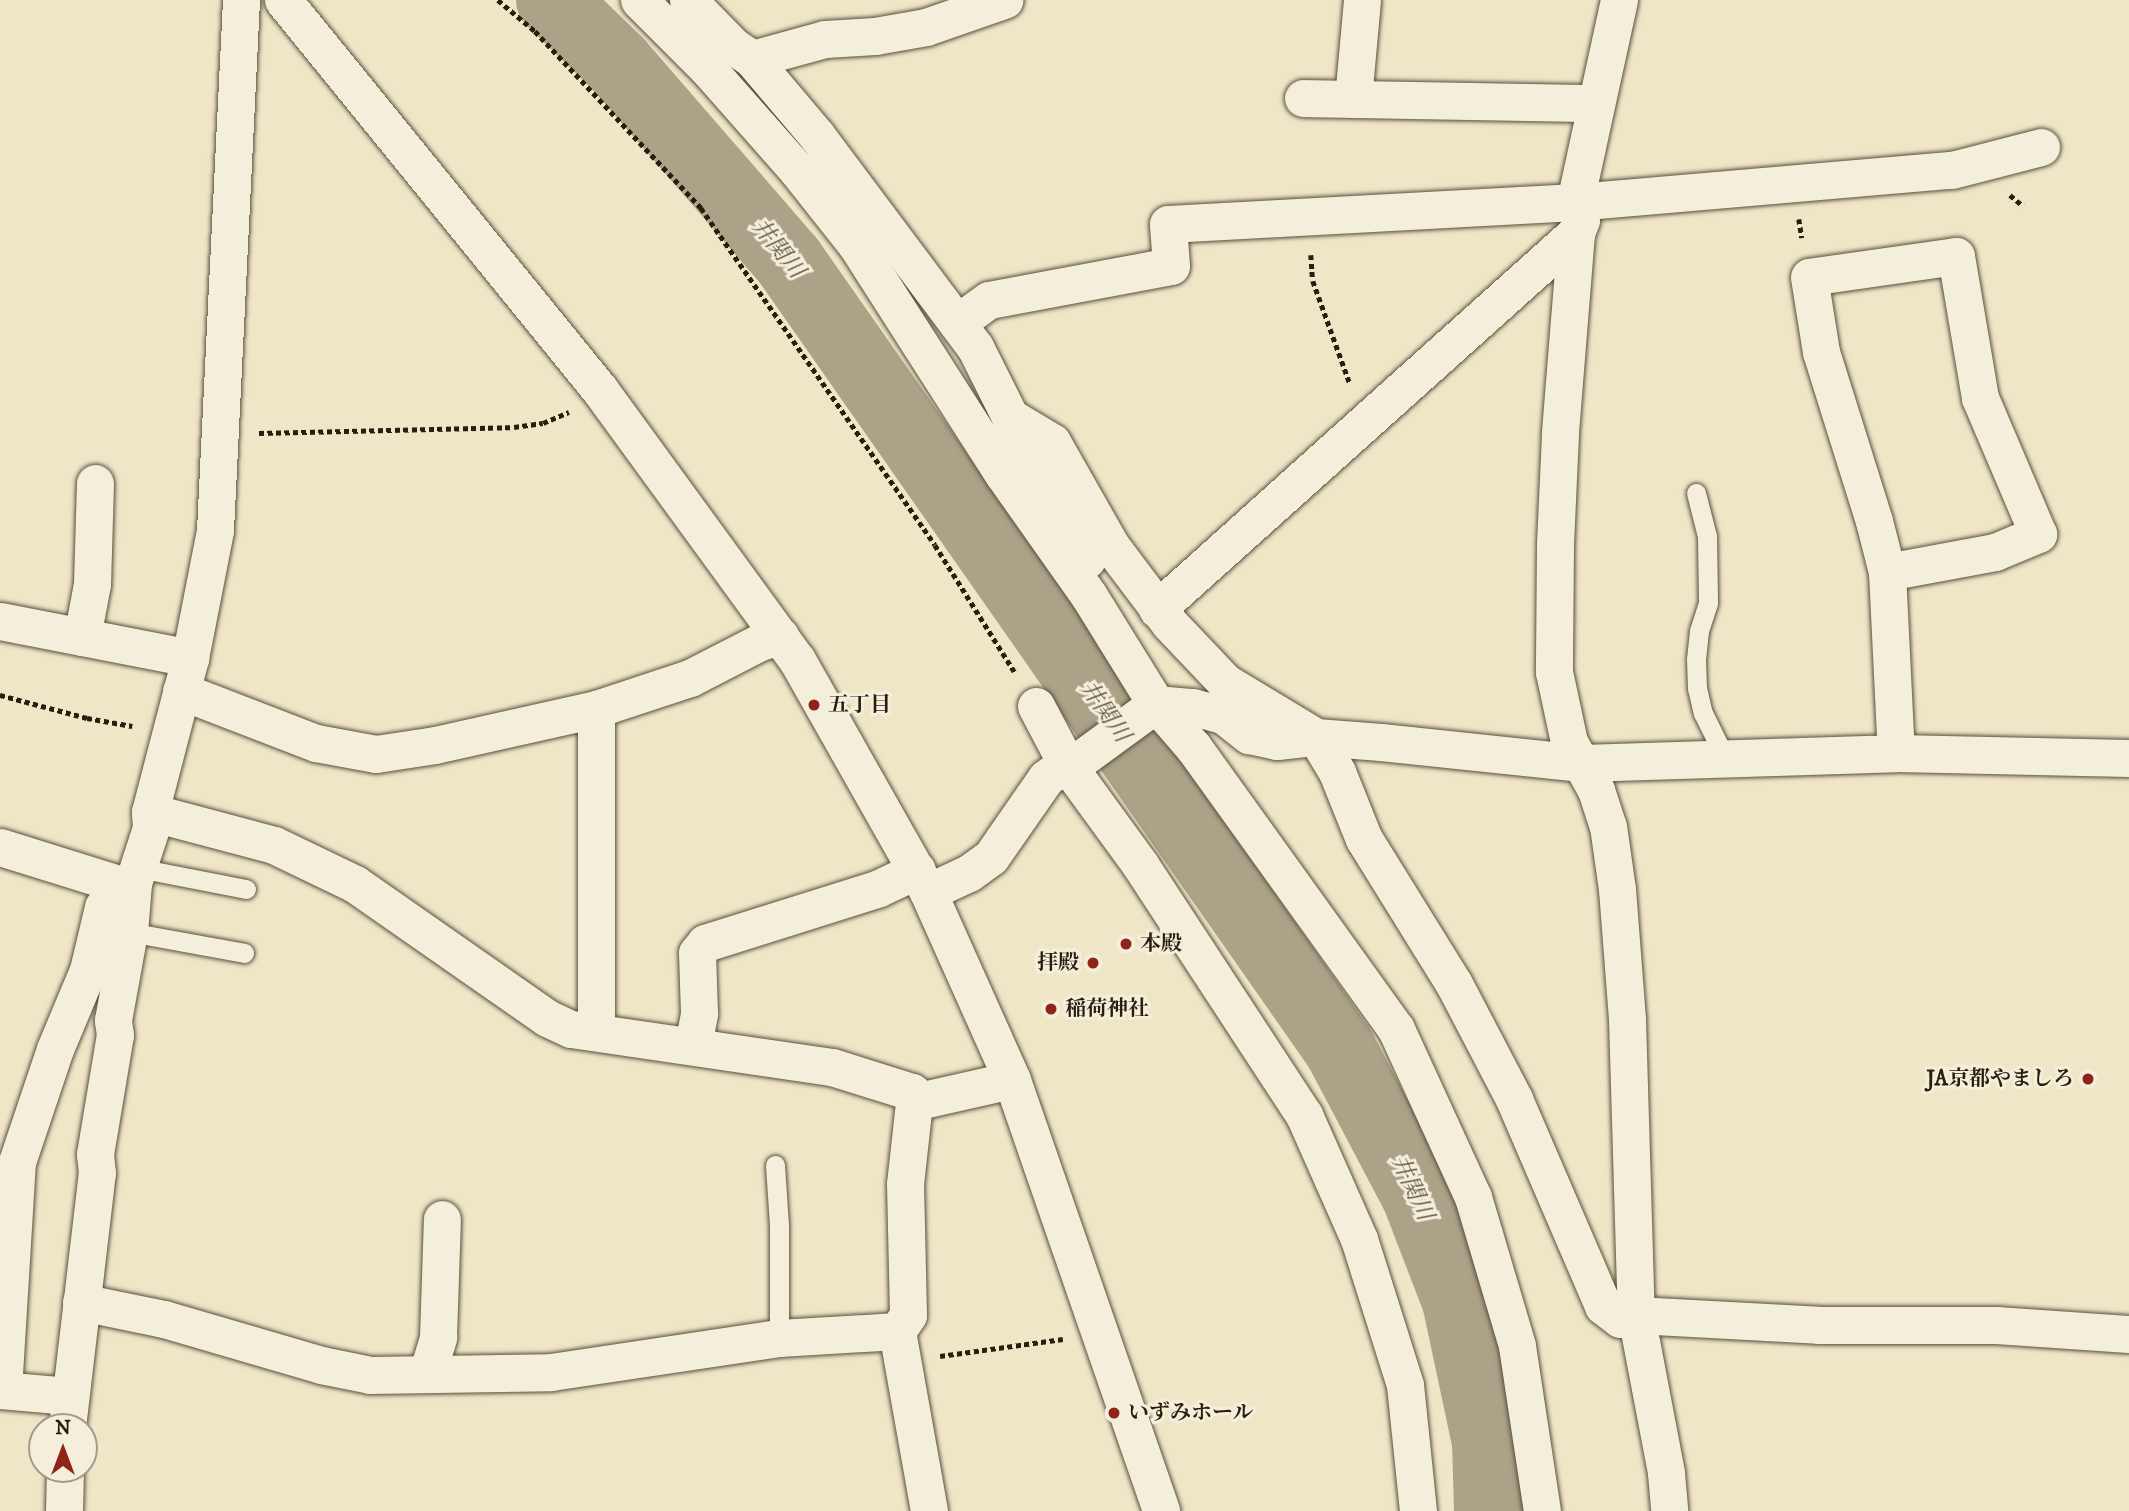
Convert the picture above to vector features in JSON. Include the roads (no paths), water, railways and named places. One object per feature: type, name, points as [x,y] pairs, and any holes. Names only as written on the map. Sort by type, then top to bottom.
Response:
[{"type":"street","points":[[131,879],[103,907],[88,970],[55,1049],[17,1162],[1,1390],[68,1411],[97,1173],[95,1154],[115,1035],[113,1020],[129,932],[131,879],[151,828],[150,812],[186,674],[215,530],[241,0]]},
{"type":"street","points":[[283,0],[600,390],[780,636],[922,881],[1012,1080],[1161,1511]]},
{"type":"street","points":[[639,0],[752,119],[857,246],[1003,474],[1089,596],[1151,708],[1194,748],[1396,1029],[1473,1197],[1517,1346],[1542,1511]]},
{"type":"street","points":[[688,0],[733,46],[752,59],[817,136],[975,347],[1010,417],[1087,555],[1089,596]]},
{"type":"street","points":[[752,59],[825,39],[876,36],[926,27],[1010,0]]},
{"type":"street","points":[[1353,99],[1362,0]]},
{"type":"street","points":[[1619,0],[1594,103],[1575,217],[1555,546],[1554,672],[1569,742],[1582,762],[1608,826],[1618,890],[1627,1019],[1636,1315],[1666,1473],[1669,1511]]},
{"type":"street","points":[[1303,98],[1594,103]]},
{"type":"street","points":[[957,323],[989,300],[1171,265],[1167,224],[1307,216],[1575,217],[1793,183],[1952,170],[2041,147]]},
{"type":"street","points":[[1157,609],[1367,418],[1500,303],[1575,217]]},
{"type":"street","points":[[1887,572],[1995,551],[2038,534],[1980,398],[1956,256],[1808,277],[1821,352],[1874,521],[1887,572],[1896,753]]},
{"type":"street","points":[[1010,417],[1052,442],[1111,546],[1157,609],[1225,682],[1316,737],[1337,772],[1364,839],[1454,984],[1514,1098],[1603,1306],[1620,1320],[1636,1315],[1818,1325],[1996,1325],[2129,1334]]},
{"type":"street","points":[[82,637],[92,584],[95,483]]},
{"type":"street","points":[[0,621],[82,637],[186,674],[316,743],[376,754],[435,745],[597,709],[690,678],[760,642],[780,636]]},
{"type":"street","points":[[1036,706],[1074,760],[1304,1115],[1359,1239],[1405,1385],[1418,1511]]},
{"type":"street","points":[[693,1045],[699,1013],[697,953],[705,943],[879,888],[969,873],[991,857],[1046,778],[1151,708],[1193,707],[1223,715],[1249,735],[1277,741],[1316,737],[1582,762],[1896,753],[2129,758]]},
{"type":"street","points":[[597,709],[597,1032]]},
{"type":"street","points":[[150,812],[274,845],[355,884],[547,1018],[571,1030],[693,1045],[832,1067],[912,1092],[914,1102],[905,1184],[908,1315],[899,1346],[929,1511]]},
{"type":"street","points":[[0,847],[131,879]]},
{"type":"street","points":[[914,1102],[1012,1080]]},
{"type":"street","points":[[427,1374],[438,1336],[442,1220]]},
{"type":"street","points":[[81,1302],[164,1320],[321,1366],[370,1375],[551,1372],[779,1339],[899,1346]]},
{"type":"street","points":[[64,1511],[65,1483]]},
{"type":"lane","points":[[1696,493],[1707,536],[1708,603],[1699,631],[1697,688],[1712,736],[1725,758]]},
{"type":"lane","points":[[131,879],[246,889]]},
{"type":"lane","points":[[129,932],[244,953]]},
{"type":"lane","points":[[775,1165],[779,1226],[779,1339]]},
{"type":"waterway","name":"井関川","points":[[552,0],[618,64],[788,260],[1340,1049],[1418,1197],[1458,1301],[1488,1442],[1490,1511]]},
{"type":"place","name":"五丁目","points":[[814,705]]},
{"type":"place","name":"本殿","points":[[1126,944]]},
{"type":"place","name":"拝殿","points":[[1093,963]]},
{"type":"place","name":"稲荷神社","points":[[1051,1009]]},
{"type":"place","name":"JA京都やましろ","points":[[2088,1079]]},
{"type":"place","name":"いずみホール","points":[[1114,1413]]}]
